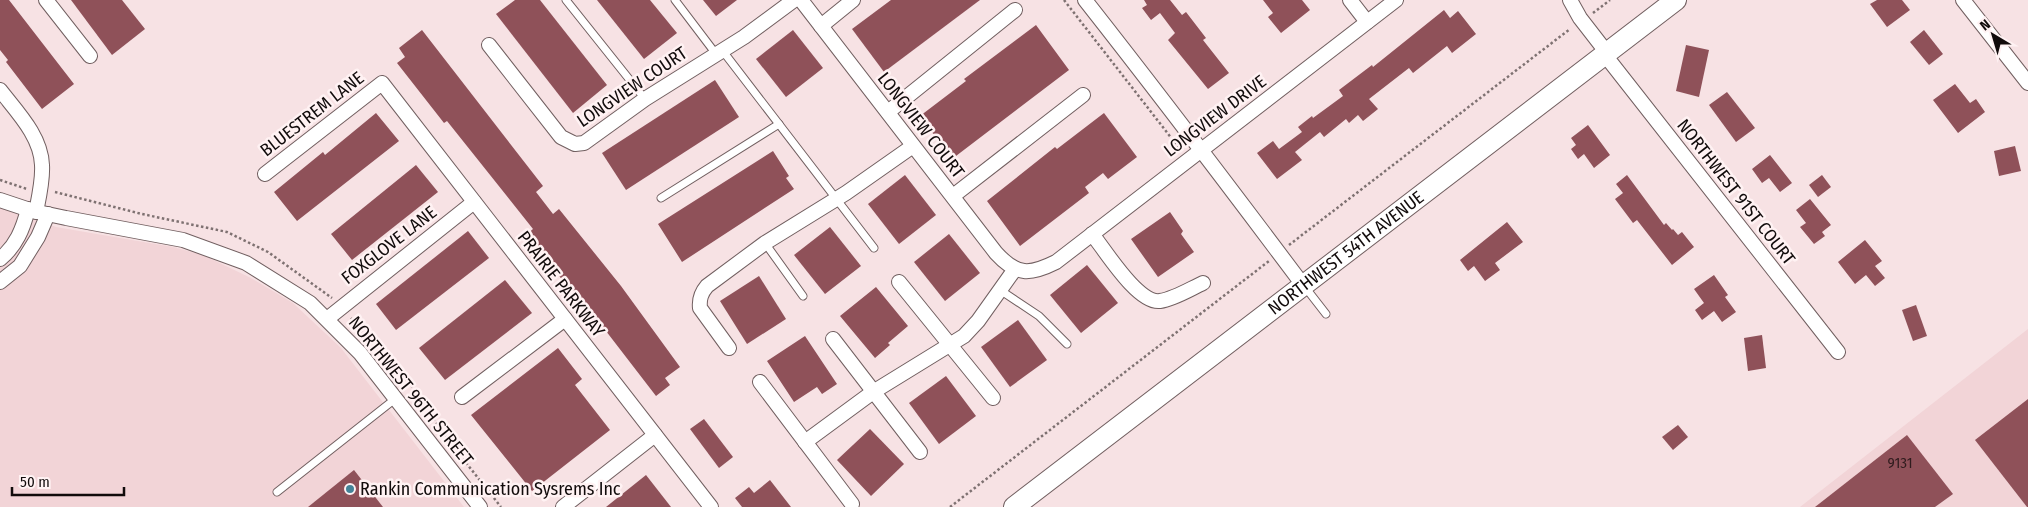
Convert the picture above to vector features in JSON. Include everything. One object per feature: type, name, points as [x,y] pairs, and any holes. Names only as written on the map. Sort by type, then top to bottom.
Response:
[{"type":"street","points":[[46,0],[90,56]]},
{"type":"street","name":"LONGVIEW COURT","points":[[489,45],[561,137],[575,144],[584,143],[645,98],[719,52],[794,0]]},
{"type":"street","name":"LONGVIEW COURT","points":[[800,0],[1004,262],[1015,269]]},
{"type":"street","points":[[821,26],[854,0]]},
{"type":"street","points":[[1085,0],[1303,285]]},
{"type":"street","points":[[1350,0],[1367,22]]},
{"type":"street","name":"LONGVIEW DRIVE","points":[[1015,269],[1027,272],[1039,271],[1056,262],[1396,0]]},
{"type":"street","name":"NORTHWEST 91ST COURT","points":[[1570,0],[1582,20],[1604,49],[1605,54],[1838,352]]},
{"type":"street","name":"NORTHWEST 54TH AVENUE","points":[[1014,507],[1676,0]]},
{"type":"street","points":[[1963,0],[2028,83]]},
{"type":"street","name":"LONGVIEW COURT","points":[[888,112],[1015,10]]},
{"type":"street","name":"BLUESTREM LANE","points":[[265,174],[382,84]]},
{"type":"street","name":"PRAIRIE PARKWAY","points":[[382,84],[711,507]]},
{"type":"street","points":[[0,90],[25,122],[38,145],[42,164],[37,212],[38,237],[20,266],[0,282]]},
{"type":"street","name":"LONGVIEW COURT","points":[[953,196],[1083,95]]},
{"type":"street","name":"LONGVIEW COURT","points":[[729,348],[700,308],[702,292],[765,243],[837,198],[914,146]]},
{"type":"street","name":"NORTHWEST 96TH STREET","points":[[0,200],[37,212],[183,240],[246,263],[310,304],[360,353],[480,507]]},
{"type":"street","name":"FOXGLOVE LANE","points":[[327,319],[474,202]]},
{"type":"street","points":[[0,259],[8,252],[37,212]]},
{"type":"street","points":[[1092,234],[1135,289],[1152,301],[1160,301],[1172,297],[1203,283]]},
{"type":"street","points":[[805,442],[873,392],[964,336],[978,321],[1015,269]]},
{"type":"street","points":[[899,282],[993,398]]},
{"type":"street","points":[[462,398],[565,319]]},
{"type":"street","points":[[833,339],[920,452]]},
{"type":"street","points":[[760,382],[852,504]]},
{"type":"street","points":[[563,507],[655,435]]},
{"type":"lane","points":[[566,0],[645,98]]},
{"type":"lane","points":[[675,0],[779,124],[874,248]]},
{"type":"lane","points":[[661,198],[779,124]]},
{"type":"lane","points":[[765,243],[803,296]]},
{"type":"lane","points":[[1303,285],[1326,314]]},
{"type":"lane","points":[[1000,290],[1039,316],[1067,344]]},
{"type":"lane","points":[[277,492],[395,399]]},
{"type":"path","points":[[1064,0],[1176,144],[1184,163]]},
{"type":"shaded area","points":[[0,205],[56,227],[173,247],[203,255],[251,278],[293,303],[341,348],[464,507],[0,507]]},
{"type":"shaded area","points":[[2028,329],[2028,507],[1800,507]]},
{"type":"building","points":[[0,0],[9,0],[74,84],[42,109],[6,62],[8,60],[0,50]]},
{"type":"building","points":[[71,0],[122,0],[145,29],[112,55]]},
{"type":"building","points":[[515,0],[540,0],[607,85],[573,113],[496,14]]},
{"type":"building","points":[[597,0],[650,0],[677,33],[644,59]]},
{"type":"building","points":[[703,0],[737,0],[716,16]]},
{"type":"building","points":[[891,0],[980,0],[884,72],[852,29]]},
{"type":"building","points":[[1144,0],[1170,0],[1182,15],[1186,12],[1206,38],[1203,40],[1229,73],[1208,89],[1168,40],[1175,33],[1160,13],[1151,20],[1142,8],[1147,5]]},
{"type":"building","points":[[1263,0],[1302,0],[1310,10],[1281,33],[1268,17],[1273,13]]},
{"type":"building","points":[[1877,0],[1902,0],[1910,10],[1887,27],[1870,4]]},
{"type":"building","points":[[1444,10],[1450,18],[1458,11],[1476,34],[1452,53],[1447,46],[1413,73],[1409,68],[1369,99],[1378,109],[1363,121],[1358,115],[1349,123],[1346,119],[1324,137],[1320,132],[1295,152],[1302,160],[1277,179],[1257,153],[1273,141],[1279,149],[1302,132],[1298,127],[1343,96],[1339,90],[1372,65],[1373,67]]},
{"type":"building","points":[[1036,25],[1069,70],[952,159],[920,116],[966,81],[964,79]]},
{"type":"building","points":[[422,30],[543,186],[536,192],[553,214],[559,209],[621,286],[680,367],[665,378],[670,385],[656,396],[579,296],[577,298],[526,235],[533,229],[447,121],[444,123],[397,63],[405,57],[399,48]]},
{"type":"building","points":[[793,30],[823,68],[786,97],[756,59]]},
{"type":"building","points":[[1924,30],[1943,54],[1929,65],[1910,42]]},
{"type":"building","points":[[1686,45],[1709,50],[1699,97],[1676,91]]},
{"type":"building","points":[[715,80],[739,117],[626,190],[602,153]]},
{"type":"building","points":[[1955,84],[1970,103],[1976,99],[1985,112],[1958,133],[1933,100]]},
{"type":"building","points":[[1727,92],[1755,128],[1736,142],[1709,105]]},
{"type":"building","points":[[376,113],[399,141],[297,221],[274,192],[323,152],[325,155]]},
{"type":"building","points":[[1104,113],[1137,157],[1108,179],[1103,173],[1085,187],[1089,193],[1020,246],[987,201],[1055,147],[1057,149]]},
{"type":"building","points":[[1588,125],[1610,155],[1594,168],[1584,154],[1578,159],[1571,149],[1576,145],[1571,138]]},
{"type":"building","points":[[2015,146],[2021,171],[1999,176],[1994,151]]},
{"type":"building","points":[[773,151],[789,176],[786,178],[794,189],[682,262],[658,224]]},
{"type":"building","points":[[1770,155],[1792,183],[1780,192],[1769,178],[1762,183],[1752,169]]},
{"type":"building","points":[[416,165],[438,192],[352,260],[331,234]]},
{"type":"building","points":[[905,175],[936,215],[899,244],[868,204]]},
{"type":"building","points":[[1627,175],[1664,225],[1666,223],[1678,235],[1682,232],[1694,247],[1672,265],[1637,220],[1633,223],[1615,199],[1623,193],[1616,184]]},
{"type":"building","points":[[1822,175],[1831,187],[1818,197],[1809,185]]},
{"type":"building","points":[[1810,199],[1831,225],[1822,232],[1825,236],[1814,244],[1800,227],[1806,223],[1796,210]]},
{"type":"building","points":[[1170,212],[1183,231],[1181,234],[1194,252],[1158,277],[1131,239]]},
{"type":"building","points":[[1507,222],[1523,242],[1495,263],[1500,270],[1485,281],[1474,266],[1468,271],[1460,260]]},
{"type":"building","points":[[830,227],[861,266],[825,294],[794,255]]},
{"type":"building","points":[[468,231],[489,258],[396,330],[376,304]]},
{"type":"building","points":[[949,234],[980,273],[945,301],[914,262]]},
{"type":"building","points":[[1865,240],[1882,261],[1875,266],[1885,278],[1875,286],[1866,275],[1855,284],[1838,262]]},
{"type":"building","points":[[1087,265],[1118,303],[1081,333],[1050,295]]},
{"type":"building","points":[[1714,275],[1728,295],[1725,297],[1736,312],[1722,322],[1714,311],[1702,320],[1695,310],[1704,303],[1694,289]]},
{"type":"building","points":[[759,276],[786,319],[747,344],[720,301]]},
{"type":"building","points":[[505,280],[532,313],[445,380],[419,348]]},
{"type":"building","points":[[876,287],[908,326],[888,343],[890,345],[875,358],[840,316]]},
{"type":"building","points":[[1916,305],[1927,336],[1913,341],[1902,310]]},
{"type":"building","points":[[1018,320],[1047,360],[1010,387],[981,347]]},
{"type":"building","points":[[1762,335],[1766,368],[1748,371],[1744,338]]},
{"type":"building","points":[[805,336],[837,384],[822,394],[817,387],[794,402],[767,361]]},
{"type":"building","points":[[558,348],[582,379],[575,385],[610,430],[532,491],[471,415]]},
{"type":"building","points":[[946,376],[976,416],[939,444],[909,403]]},
{"type":"building","points":[[2028,399],[2028,507],[2027,507],[1975,440]]},
{"type":"building","points":[[704,419],[733,457],[719,468],[690,429]]},
{"type":"building","points":[[1678,425],[1688,437],[1673,450],[1662,437]]},
{"type":"building","points":[[870,429],[904,464],[871,496],[837,460]]},
{"type":"building","points":[[1907,435],[1953,494],[1935,507],[1815,507]]},
{"type":"building","name":"Rankin Communication Sysrems Inc","points":[[354,470],[383,507],[308,507]]},
{"type":"building","points":[[646,475],[671,507],[606,507]]},
{"type":"building","points":[[770,480],[791,507],[742,507],[735,498],[749,487],[754,493]]},
{"type":"place","name":"Rankin Communication Sysrems Inc","points":[[350,489]]}]
